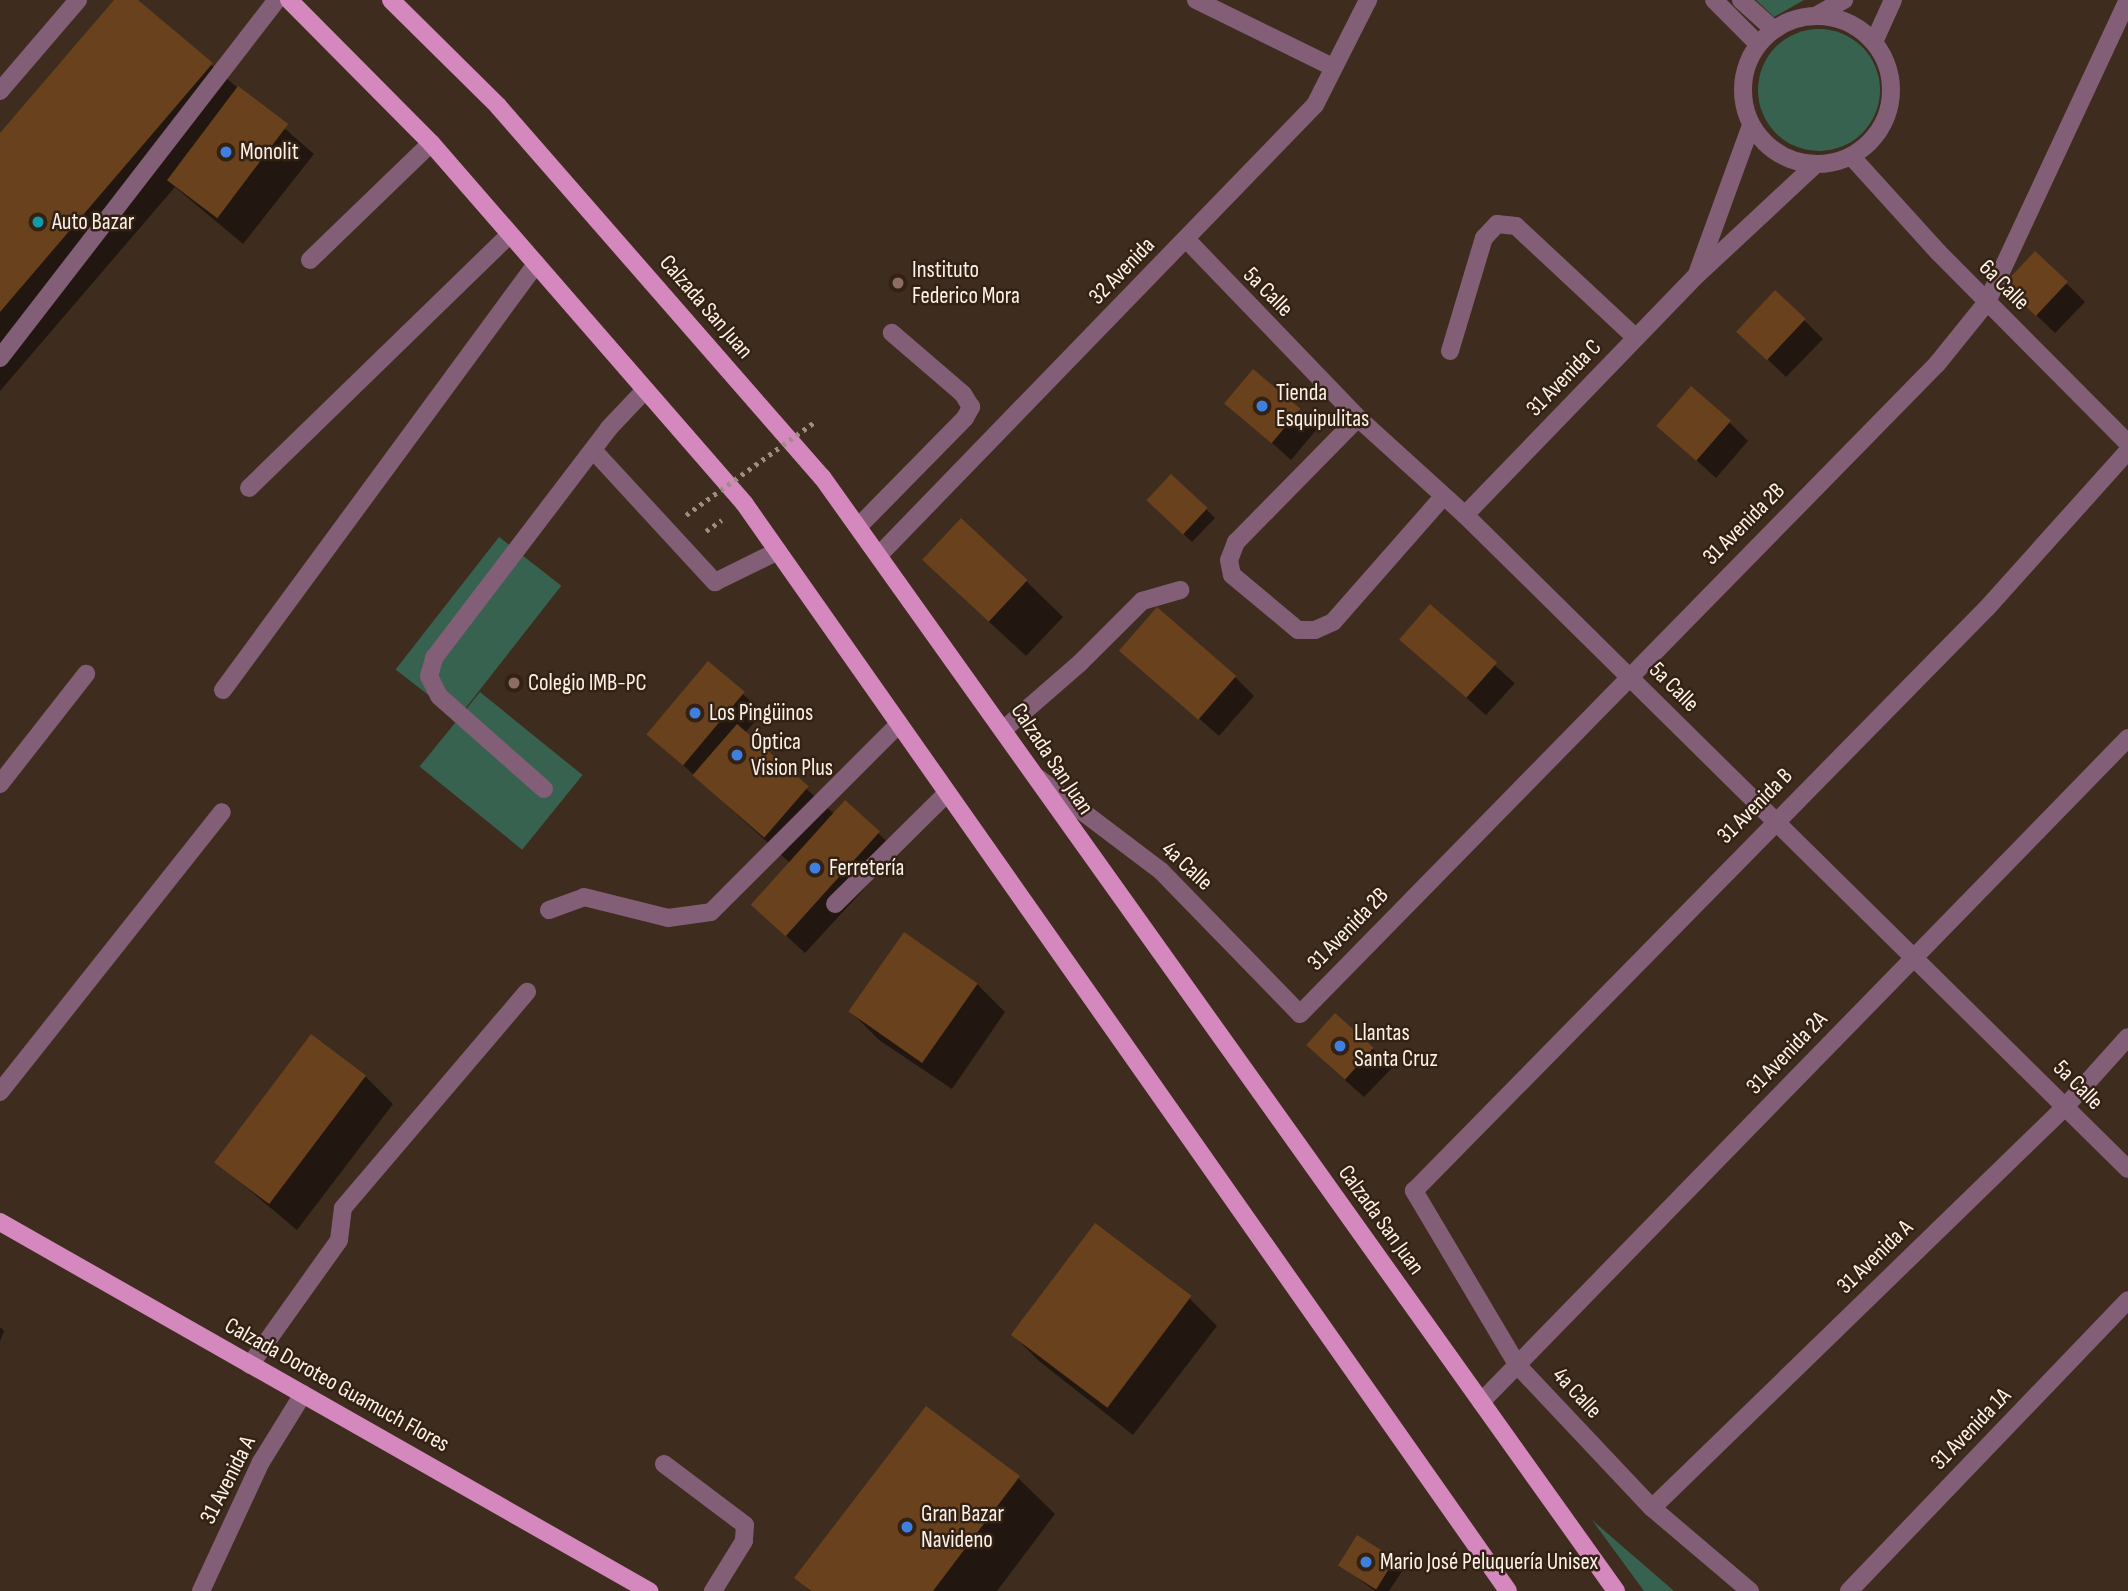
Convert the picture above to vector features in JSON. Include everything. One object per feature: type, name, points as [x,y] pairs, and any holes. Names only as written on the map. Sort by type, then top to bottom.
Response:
[{"type":"main road","points":[[289,0],[430,143],[744,503],[1508,1591]]},
{"type":"main road","name":"Calzada San Juan","points":[[391,0],[498,106],[822,477],[880,554],[1003,730],[1027,769],[1616,1591]]},
{"type":"main road","name":"Calzada Doroteo Guamuch Flores","points":[[0,1222],[649,1591]]},
{"type":"street","points":[[0,91],[78,0]]},
{"type":"street","points":[[0,358],[277,0]]},
{"type":"street","points":[[1196,0],[1333,67]]},
{"type":"street","name":"32 Avenida","points":[[880,554],[1315,105],[1368,0]]},
{"type":"street","points":[[1714,0],[1758,44]]},
{"type":"street","points":[[1741,0],[1773,29]]},
{"type":"street","points":[[1815,16],[1857,27],[1874,42],[1891,81],[1891,103],[1883,124],[1851,156],[1815,164],[1778,154],[1751,125],[1743,105],[1742,83],[1758,44],[1773,29],[1815,16],[1844,0]]},
{"type":"street","points":[[1874,42],[1893,0]]},
{"type":"street","name":"31 Avenida 2B","points":[[1300,1014],[1628,676],[1937,364],[1987,302],[2128,0]]},
{"type":"street","name":"31 Avenida C","points":[[1697,275],[1751,125]]},
{"type":"street","points":[[310,260],[430,143]]},
{"type":"street","name":"6a Calle","points":[[1851,156],[1987,302],[2128,443]]},
{"type":"street","name":"31 Avenida C","points":[[1465,515],[1697,275],[1815,164]]},
{"type":"street","points":[[1450,351],[1484,238],[1497,223],[1516,226],[1636,338]]},
{"type":"street","points":[[249,488],[510,234]]},
{"type":"street","name":"5a Calle","points":[[1187,240],[1358,418],[1465,515],[2128,1169]]},
{"type":"street","points":[[223,690],[536,264]]},
{"type":"street","points":[[859,526],[965,418],[971,407],[963,394],[892,333]]},
{"type":"street","points":[[544,789],[439,696],[429,676],[434,658],[593,450],[645,390]]},
{"type":"street","points":[[1358,418],[1236,542],[1229,559],[1232,575],[1298,630],[1315,630],[1333,622],[1443,497]]},
{"type":"street","points":[[593,450],[715,582],[778,551]]},
{"type":"street","name":"31 Avenida B","points":[[1414,1191],[1774,820],[1987,608],[2128,452]]},
{"type":"street","points":[[1003,730],[1080,663],[1142,601],[1180,590]]},
{"type":"street","points":[[0,784],[86,674]]},
{"type":"street","points":[[549,909],[584,898],[668,918],[711,912],[899,724]]},
{"type":"street","name":"31 Avenida 2A","points":[[1481,1402],[2128,738]]},
{"type":"street","name":"4a Calle","points":[[1027,769],[1161,871],[1300,1014]]},
{"type":"street","points":[[835,904],[946,794]]},
{"type":"street","points":[[0,1092],[222,812]]},
{"type":"street","points":[[250,1365],[338,1240],[343,1208],[527,992]]},
{"type":"street","name":"31 Avenida A","points":[[1652,1508],[2065,1107],[2128,1037]]},
{"type":"street","name":"4a Calle","points":[[1414,1191],[1518,1366],[1652,1508],[1750,1591]]},
{"type":"street","name":"31 Avenida 1A","points":[[1849,1591],[2128,1300]]},
{"type":"street","name":"31 Avenida A","points":[[201,1591],[261,1462],[303,1394]]},
{"type":"street","points":[[664,1464],[745,1524],[744,1541],[713,1591]]},
{"type":"path","points":[[686,515],[813,423]]},
{"type":"green space","points":[[1756,0],[1804,0],[1774,17]]},
{"type":"green space","points":[[1819,29],[1842,34],[1862,47],[1875,67],[1880,90],[1875,113],[1862,133],[1842,146],[1819,151],[1796,146],[1776,133],[1763,113],[1758,90],[1763,67],[1776,47],[1796,34]]},
{"type":"green space","points":[[499,537],[561,586],[458,718],[396,669]]},
{"type":"green space","points":[[480,692],[583,775],[522,850],[420,767]]},
{"type":"green space","points":[[1592,1520],[1674,1591],[1644,1591]]},
{"type":"building","name":"Auto Bazar","points":[[114,0],[138,0],[213,63],[0,312],[0,133]]},
{"type":"building","name":"Monolit","points":[[238,86],[288,124],[217,218],[167,180]]},
{"type":"building","points":[[2035,251],[2068,282],[2036,316],[2003,285]]},
{"type":"building","points":[[1775,290],[1806,319],[1767,360],[1736,332]]},
{"type":"building","name":"Tienda Esquipulitas","points":[[1253,369],[1300,409],[1272,443],[1224,403]]},
{"type":"building","points":[[1691,386],[1731,421],[1696,461],[1656,426]]},
{"type":"building","points":[[1171,474],[1208,508],[1183,534],[1146,500]]},
{"type":"building","points":[[961,518],[1028,580],[989,622],[922,560]]},
{"type":"building","points":[[1430,604],[1497,662],[1466,698],[1399,639]]},
{"type":"building","points":[[1157,607],[1236,676],[1198,720],[1119,651]]},
{"type":"building","name":"Los Pingüinos","points":[[708,661],[745,692],[683,765],[646,735]]},
{"type":"building","points":[[737,724],[809,786],[764,838],[692,775]]},
{"type":"building","name":"Ferretería","points":[[845,800],[880,831],[786,936],[751,905]]},
{"type":"building","points":[[904,932],[978,984],[922,1063],[848,1011]]},
{"type":"building","name":"Llantas Santa Cruz","points":[[1335,1013],[1374,1048],[1345,1080],[1306,1045]]},
{"type":"building","points":[[311,1034],[366,1076],[269,1204],[214,1163]]},
{"type":"building","points":[[1095,1223],[1192,1296],[1107,1408],[1011,1335]]},
{"type":"building","name":"Gran Bazar Navideno","points":[[926,1406],[1020,1476],[933,1591],[811,1591],[794,1578]]},
{"type":"building","name":"Mario José Peluquería Unisex","points":[[1357,1535],[1395,1559],[1376,1589],[1338,1566]]},
{"type":"place","name":"Monolit","points":[[226,152]]},
{"type":"place","name":"Auto Bazar","points":[[38,222]]},
{"type":"place","name":"Instituto Federico Mora","points":[[898,283]]},
{"type":"place","name":"Tienda Esquipulitas","points":[[1262,406]]},
{"type":"place","name":"Colegio IMB-PC","points":[[514,683]]},
{"type":"place","name":"Los Pingüinos","points":[[695,713]]},
{"type":"place","name":"Óptica Vision Plus","points":[[737,755]]},
{"type":"place","name":"Ferretería","points":[[815,868]]},
{"type":"place","name":"Llantas Santa Cruz","points":[[1340,1046]]},
{"type":"place","name":"Gran Bazar Navideno","points":[[907,1527]]},
{"type":"place","name":"Mario José Peluquería Unisex","points":[[1366,1562]]}]
